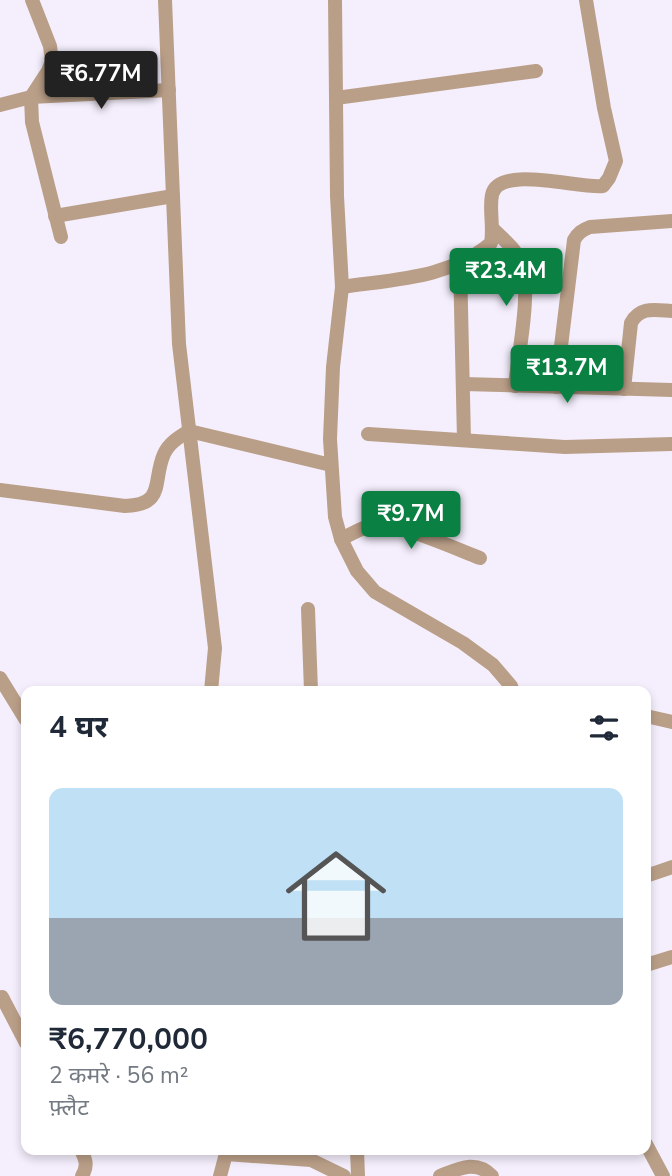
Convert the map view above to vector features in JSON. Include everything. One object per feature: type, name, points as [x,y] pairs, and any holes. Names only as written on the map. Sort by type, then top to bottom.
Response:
[{"type":"street","points":[[32,0],[50,46],[52,61],[31,97],[32,122],[61,237]]},
{"type":"street","points":[[165,0],[179,344],[215,648],[211,686]]},
{"type":"street","points":[[335,0],[337,195],[342,287],[333,367],[331,466],[335,517],[341,539],[357,571],[375,592],[463,642],[493,665],[511,686]]},
{"type":"street","points":[[342,287],[442,271],[477,255],[491,243],[494,229],[492,196],[496,185],[504,180],[551,180],[591,187],[603,186],[616,161],[586,0]]},
{"type":"street","points":[[336,98],[536,71]]},
{"type":"street","points":[[0,105],[31,97],[169,90]]},
{"type":"street","points":[[55,216],[173,196]]},
{"type":"street","points":[[556,387],[574,240],[577,235],[590,227],[672,221]]},
{"type":"street","points":[[494,229],[519,258],[526,289],[515,386]]},
{"type":"street","points":[[460,263],[464,440]]},
{"type":"street","points":[[624,389],[631,323],[636,314],[644,310],[672,311]]},
{"type":"street","points":[[463,384],[672,390]]},
{"type":"street","points":[[0,489],[140,506],[149,500],[156,489],[164,454],[174,440],[189,431],[331,466]]},
{"type":"street","points":[[368,433],[565,447],[672,444]]},
{"type":"street","points":[[341,539],[369,526],[379,525],[418,535],[480,558]]},
{"type":"street","points":[[308,609],[311,686]]},
{"type":"street","points":[[0,678],[21,712]]},
{"type":"street","points":[[651,717],[672,722]]},
{"type":"street","points":[[651,874],[672,867]]},
{"type":"street","points":[[651,963],[672,957]]},
{"type":"street","points":[[2,997],[21,1033]]},
{"type":"street","points":[[651,1153],[663,1176]]},
{"type":"street","points":[[82,1176],[86,1169],[84,1155]]},
{"type":"street","points":[[220,1176],[225,1155]]},
{"type":"street","points":[[258,1155],[311,1160],[344,1176]]},
{"type":"street","points":[[357,1155],[358,1176]]},
{"type":"street","points":[[440,1176],[466,1166],[486,1170],[492,1176]]}]
